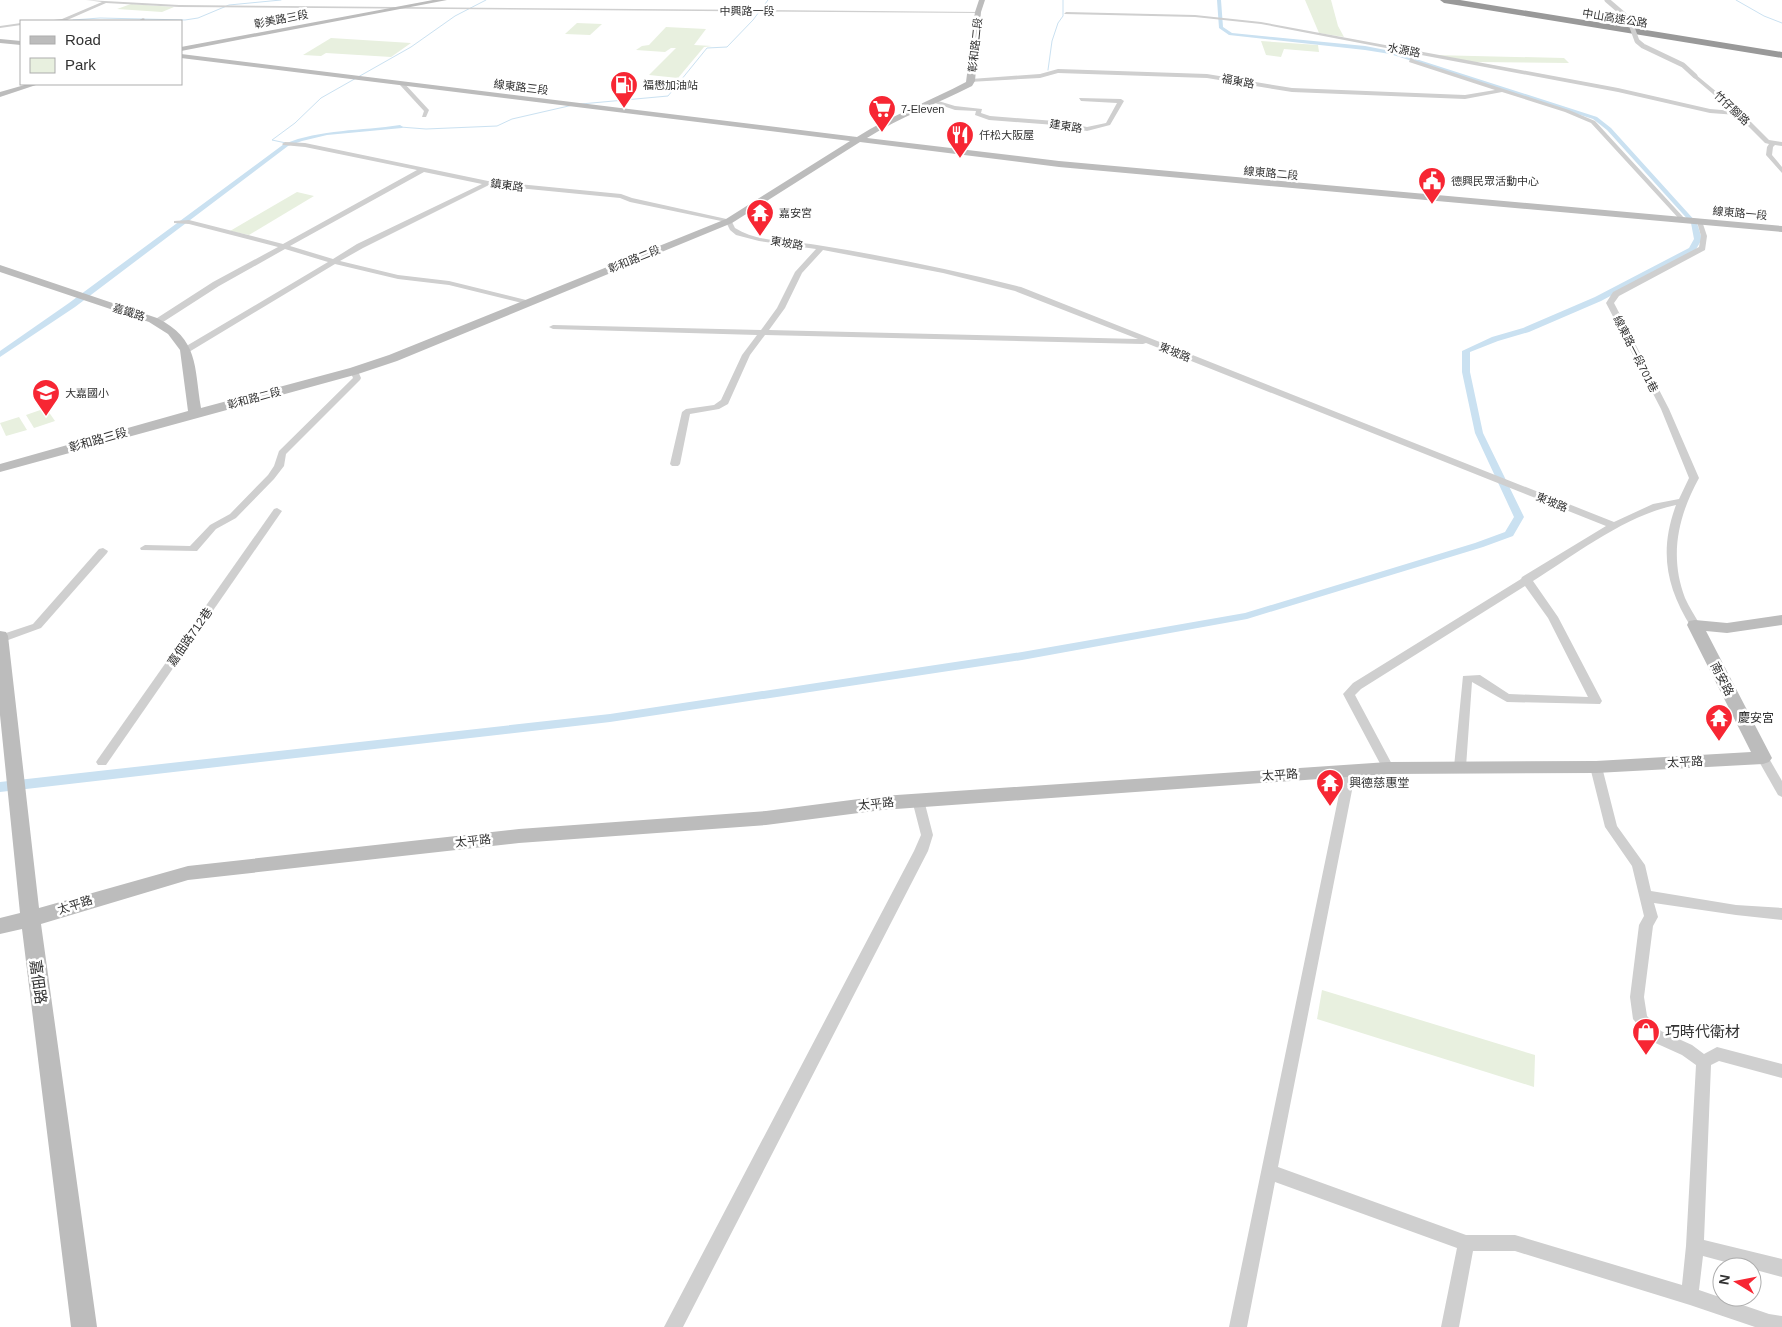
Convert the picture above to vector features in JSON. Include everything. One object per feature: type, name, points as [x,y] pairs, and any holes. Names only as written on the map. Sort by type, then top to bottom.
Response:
[{"type":"highway","name":"中山高速公路","points":[[1444,0],[1604,28],[1782,54]]},
{"type":"highway","name":"中山高速公路","points":[[1462,0],[1782,54]]},
{"type":"main road","name":"彰美路三段","points":[[182,48],[434,0]]},
{"type":"main road","name":"彰美路三段","points":[[395,8],[444,0]]},
{"type":"main road","name":"彰和路二段","points":[[195,413],[354,371],[393,358],[729,220],[857,139],[898,117],[963,88],[971,81],[978,12],[982,0]]},
{"type":"main road","points":[[0,42],[20,45]]},
{"type":"main road","name":"線東路三段","points":[[182,56],[857,139]]},
{"type":"main road","points":[[0,93],[23,85]]},
{"type":"main road","points":[[0,93],[31,85]]},
{"type":"main road","name":"線東路二段","points":[[857,139],[1148,173],[1698,222]]},
{"type":"main road","name":"線東路一段","points":[[1698,222],[1782,229]]},
{"type":"main road","name":"嘉鐵路","points":[[0,268],[156,322],[171,330],[183,341],[186,350],[195,413]]},
{"type":"main road","name":"彰和路三段","points":[[0,468],[195,413]]},
{"type":"main road","points":[[1695,626],[1727,628],[1782,620]]},
{"type":"main road","name":"南安路","points":[[1695,626],[1763,758]]},
{"type":"main road","name":"嘉佃路","points":[[0,638],[31,920],[84,1327]]},
{"type":"main road","name":"太平路","points":[[0,926],[31,920],[143,883],[188,872],[519,836],[766,818],[918,800],[1350,770],[1460,767],[1596,767],[1763,758]]},
{"type":"street","name":"中興路一段","points":[[88,0],[179,6],[978,12]]},
{"type":"street","name":"竹仔腳路","points":[[1607,0],[1629,19],[1637,41],[1643,46],[1683,65],[1771,142]]},
{"type":"street","points":[[63,20],[111,1]]},
{"type":"street","name":"水源路","points":[[1066,13],[1151,14],[1218,18],[1261,24],[1618,90],[1710,111],[1739,113]]},
{"type":"street","points":[[0,27],[20,24]]},
{"type":"street","points":[[1415,51],[1411,61],[1504,90],[1594,122],[1683,220]]},
{"type":"street","name":"福東路","points":[[971,81],[1040,76],[1058,71],[1091,73],[1157,72],[1207,76],[1292,90],[1465,98],[1504,90]]},
{"type":"street","points":[[402,84],[427,111],[424,116]]},
{"type":"street","name":"建東路","points":[[935,102],[955,108],[980,110],[977,114],[979,116],[989,118],[1055,123],[1087,129],[1108,124],[1121,101],[1081,99]]},
{"type":"street","points":[[1782,144],[1771,142],[1769,155],[1782,171]]},
{"type":"street","name":"鎮東路","points":[[284,144],[297,144],[488,183],[621,196],[630,200],[729,220]]},
{"type":"street","points":[[156,322],[216,284],[282,246],[422,170]]},
{"type":"street","points":[[186,350],[360,246],[488,183]]},
{"type":"street","name":"東坡路","points":[[729,220],[732,229],[745,236],[821,248],[983,279],[1018,289],[1614,526]]},
{"type":"street","points":[[182,222],[282,246],[334,262],[398,277],[449,283],[527,303]]},
{"type":"street","name":"線東路一段701巷","points":[[1682,501],[1694,478],[1665,409],[1610,303],[1616,294],[1702,248],[1704,236],[1698,222]]},
{"type":"street","points":[[675,464],[686,412],[716,407],[726,402],[746,355],[780,308],[799,272],[821,248]]},
{"type":"street","points":[[553,327],[1151,342]]},
{"type":"street","points":[[145,548],[193,549],[213,527],[232,516],[271,478],[279,466],[282,453],[357,378],[354,371]]},
{"type":"street","points":[[1388,768],[1349,694],[1357,686],[1526,579],[1614,526],[1656,506],[1682,501],[1670,548],[1680,597],[1695,626]]},
{"type":"street","name":"嘉佃路712巷","points":[[102,762],[277,511]]},
{"type":"street","points":[[0,638],[37,626],[103,551]]},
{"type":"street","points":[[1460,767],[1467,679],[1476,678],[1507,698],[1596,701],[1552,617],[1526,579]]},
{"type":"street","points":[[1763,758],[1782,792]]},
{"type":"street","points":[[1596,767],[1611,827],[1638,865],[1651,917],[1646,925],[1637,997],[1640,1019],[1656,1036],[1687,1050],[1704,1062]]},
{"type":"street","points":[[1238,1327],[1350,770]]},
{"type":"street","points":[[673,1327],[921,851],[926,835],[918,800]]},
{"type":"street","points":[[1646,896],[1736,910],[1782,914]]},
{"type":"street","points":[[1704,1062],[1717,1054],[1782,1071]]},
{"type":"street","points":[[1690,1296],[1695,1246],[1704,1062]]},
{"type":"street","points":[[1270,1172],[1466,1244],[1515,1243],[1782,1325]]},
{"type":"street","points":[[1450,1327],[1466,1244]]},
{"type":"street","points":[[1695,1246],[1782,1268]]},
{"type":"green space","points":[[1305,0],[1331,0],[1338,26],[1344,37],[1319,33]]},
{"type":"green space","points":[[131,4],[174,7],[162,12],[117,9]]},
{"type":"green space","points":[[577,23],[602,24],[590,35],[565,34]]},
{"type":"green space","points":[[666,27],[706,29],[694,45],[712,46],[704,47],[678,78],[649,75],[676,48],[671,48],[665,52],[636,50],[642,46],[649,45]]},
{"type":"green space","points":[[331,38],[411,43],[391,57],[326,53],[321,56],[303,55]]},
{"type":"green space","points":[[1261,41],[1318,45],[1319,52],[1284,49],[1281,57],[1266,55]]},
{"type":"green space","points":[[1432,55],[1564,58],[1569,63],[1472,62]]},
{"type":"green space","points":[[297,192],[314,196],[249,235],[230,231]]},
{"type":"green space","points":[[46,408],[55,421],[34,428],[26,415]]},
{"type":"green space","points":[[19,417],[27,430],[6,436],[0,423]]},
{"type":"green space","points":[[1322,990],[1535,1055],[1534,1087],[1317,1019]]},
{"type":"waterway","points":[[73,20],[100,18],[185,20],[198,18],[229,5],[281,0]]},
{"type":"waterway","points":[[286,143],[272,140],[295,123],[321,98],[411,47],[455,16],[486,0]]},
{"type":"waterway","points":[[581,104],[668,96],[707,48],[727,47],[753,20],[768,0]]},
{"type":"waterway","points":[[1048,70],[1052,41],[1058,23],[1063,16],[1063,0]]},
{"type":"waterway","points":[[0,787],[610,718],[1022,656],[1247,616],[1479,545],[1509,534],[1519,517],[1479,433],[1466,372],[1466,351],[1495,339],[1526,330],[1598,299],[1692,249],[1698,239],[1694,223],[1609,129],[1595,118],[1391,53],[1365,48],[1231,34],[1221,28],[1219,0]]},
{"type":"waterway","points":[[1736,0],[1764,16],[1782,23]]},
{"type":"waterway","points":[[400,127],[426,129],[497,126],[512,119],[573,105]]},
{"type":"waterway","points":[[0,355],[72,305],[286,145],[313,136],[400,127]]},
{"type":"place","name":"福懋加油站","points":[[624,109]]},
{"type":"place","name":"7-Eleven","points":[[882,133]]},
{"type":"place","name":"仟松大阪屋","points":[[960,159]]},
{"type":"place","name":"德興民眾活動中心","points":[[1432,205]]},
{"type":"place","name":"嘉安宮","points":[[760,237]]},
{"type":"place","name":"大嘉國小","points":[[46,417]]},
{"type":"place","name":"慶安宮","points":[[1719,742]]},
{"type":"place","name":"興德慈惠堂","points":[[1330,807]]},
{"type":"place","name":"巧時代衛材","points":[[1646,1056]]}]
